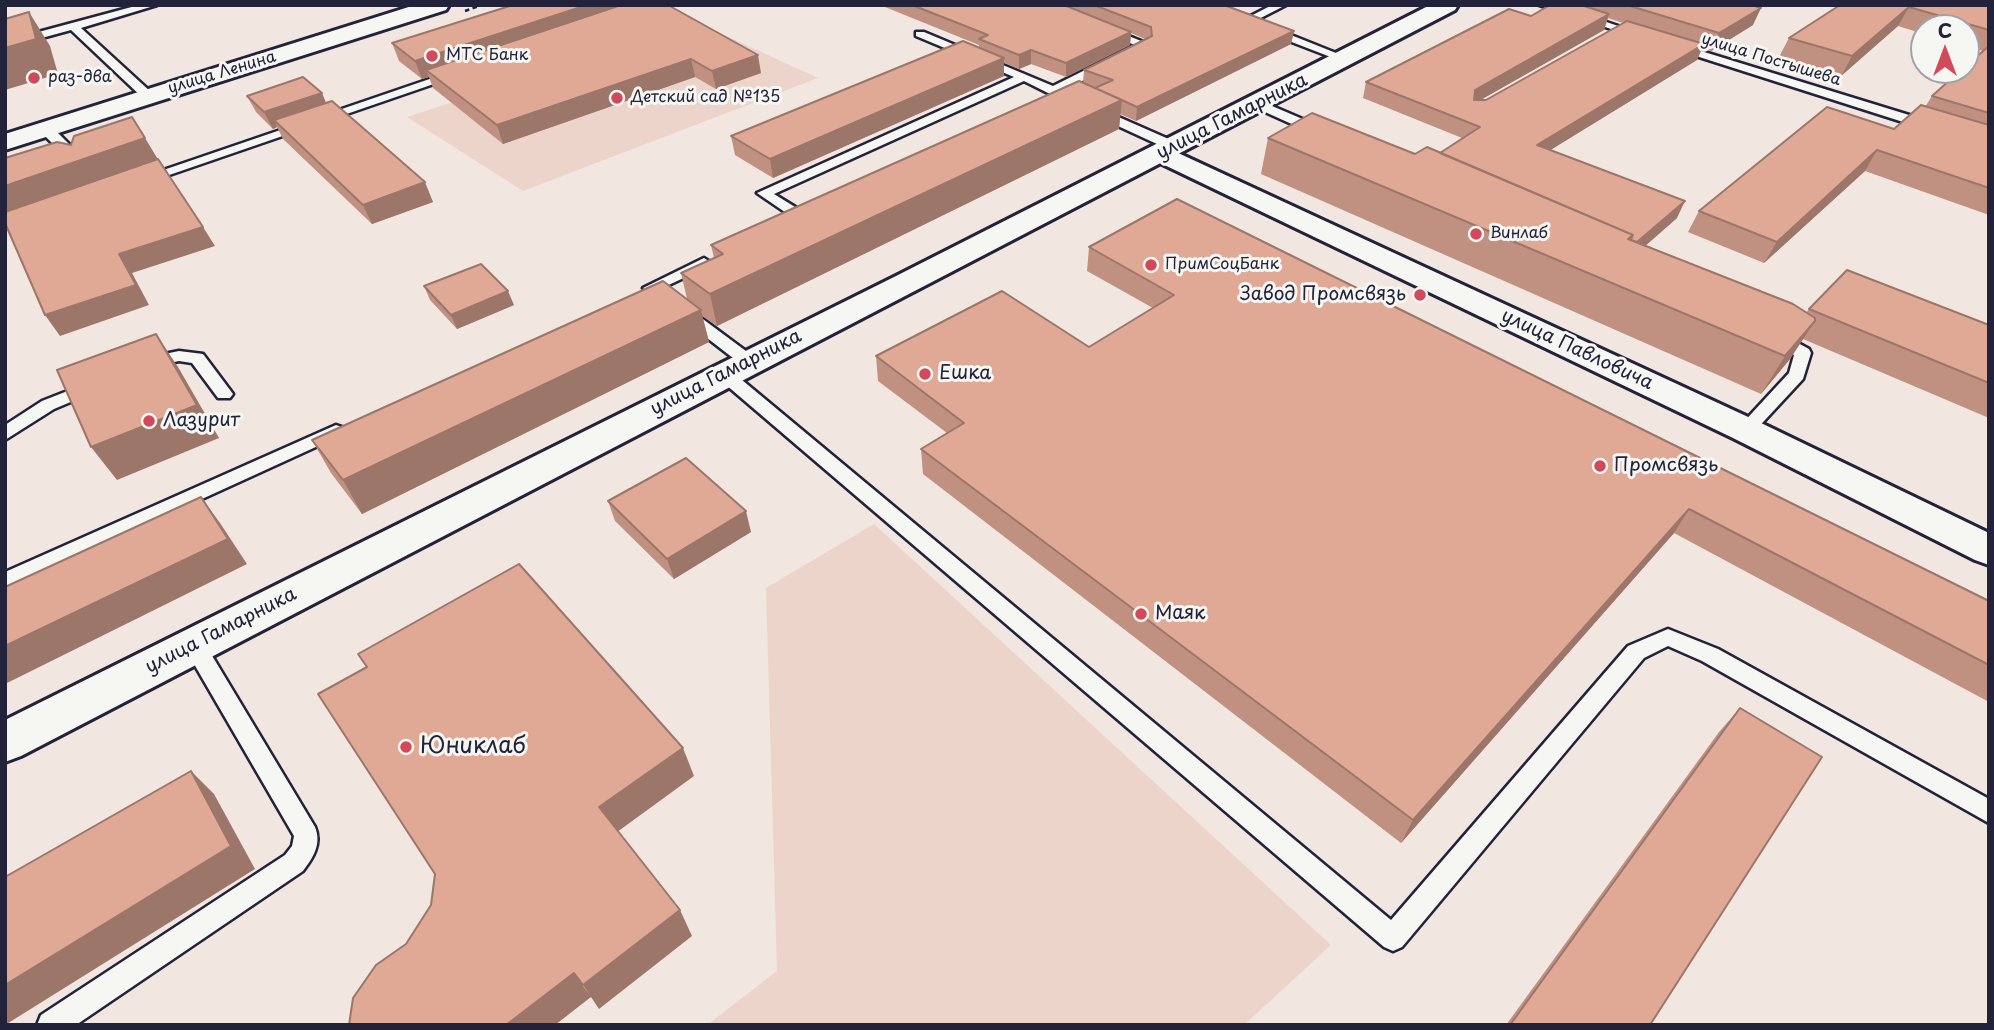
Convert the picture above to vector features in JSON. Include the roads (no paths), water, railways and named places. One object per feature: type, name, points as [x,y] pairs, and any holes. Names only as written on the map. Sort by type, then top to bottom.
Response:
[{"type":"street","name":"улица Ленина","points":[[5,142],[438,5]]},
{"type":"street","name":"улица Гамарника","points":[[5,742],[736,367],[1169,150],[1447,5]]},
{"type":"street","name":"улица Павловича","points":[[1169,150],[1989,550]]},
{"type":"lane","points":[[5,46],[152,5]]},
{"type":"lane","points":[[1247,22],[1282,5]]},
{"type":"lane","points":[[1544,5],[1645,37]]},
{"type":"lane","points":[[1229,15],[1345,59]]},
{"type":"lane","points":[[1058,98],[1145,45],[1093,25]]},
{"type":"lane","points":[[75,27],[148,96]]},
{"type":"lane","points":[[1607,36],[1619,29]]},
{"type":"lane","points":[[920,34],[1024,77],[1058,98],[1169,150]]},
{"type":"lane","name":"улица Постышева","points":[[1659,41],[1949,132]]},
{"type":"lane","points":[[135,182],[465,72]]},
{"type":"lane","points":[[803,218],[764,192],[1024,77]]},
{"type":"lane","points":[[1258,104],[1333,137]]},
{"type":"lane","points":[[46,129],[84,167]]},
{"type":"lane","points":[[714,259],[645,290],[1393,938],[1636,652],[1668,637],[1710,655],[1989,812]]},
{"type":"lane","points":[[1746,430],[1797,375],[1803,353],[1759,327]]},
{"type":"lane","points":[[129,370],[152,360],[178,356],[197,358],[224,394]]},
{"type":"lane","points":[[5,434],[48,405],[106,380]]},
{"type":"lane","points":[[5,581],[347,426]]},
{"type":"lane","points":[[51,1025],[294,863],[304,850],[306,835],[194,645]]},
{"type":"place","name":"МТС Банк","points":[[432,56]]},
{"type":"place","name":"раз-два","points":[[34,78]]},
{"type":"place","name":"Детский сад №135","points":[[617,98]]},
{"type":"place","name":"Винлаб","points":[[1476,234]]},
{"type":"place","name":"ПримСоцБанк","points":[[1151,265]]},
{"type":"place","name":"Завод Промсвязь","points":[[1420,295]]},
{"type":"place","name":"Ешка","points":[[925,374]]},
{"type":"place","name":"Лазурит","points":[[149,421]]},
{"type":"place","name":"Промсвязь","points":[[1600,466]]},
{"type":"place","name":"Маяк","points":[[1141,614]]},
{"type":"place","name":"Юниклаб","points":[[406,747]]}]
